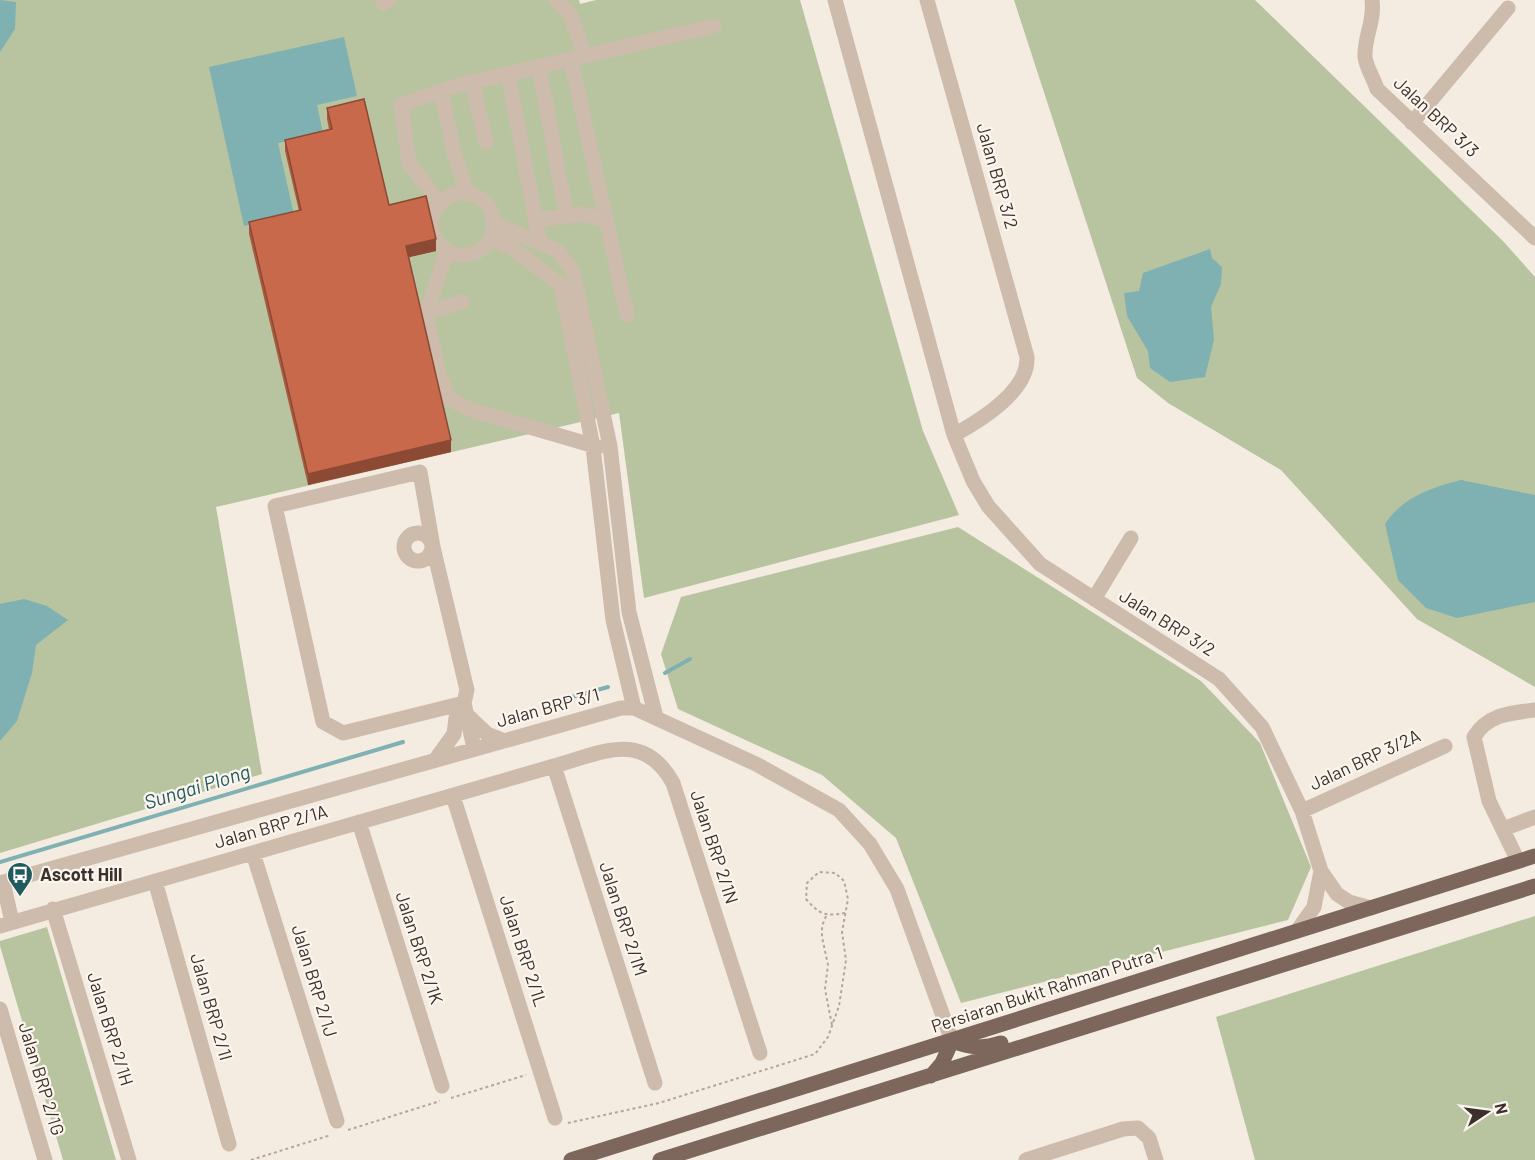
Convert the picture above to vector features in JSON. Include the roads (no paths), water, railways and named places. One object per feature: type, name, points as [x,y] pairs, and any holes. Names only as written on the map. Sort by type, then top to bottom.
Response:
[{"type":"main road","name":"Persiaran Bukit Rahman Putra 1","points":[[571,1160],[1535,856]]},
{"type":"main road","points":[[660,1160],[1356,940],[1535,886]]},
{"type":"main road","points":[[931,1076],[942,1063],[952,1041],[969,1047],[984,1048],[1054,1027],[1075,1030]]},
{"type":"street","points":[[556,0],[570,14],[607,221],[627,315]]},
{"type":"street","name":"Jalan BRP 3/2","points":[[835,0],[954,435],[973,481],[988,506],[1040,564],[1219,679],[1262,727],[1302,810],[1322,871],[1337,894],[1349,902],[1371,908]]},
{"type":"street","name":"Jalan BRP 3/2","points":[[927,0],[1024,345],[1028,368],[1025,377],[988,416],[954,435]]},
{"type":"street","name":"Jalan BRP 3/3","points":[[1371,0],[1374,16],[1367,40],[1365,59],[1377,88],[1412,123],[1532,228]]},
{"type":"street","points":[[1412,123],[1508,8]]},
{"type":"street","points":[[440,204],[409,163],[401,105],[472,82],[714,26]]},
{"type":"street","points":[[539,67],[566,214]]},
{"type":"street","points":[[508,74],[540,243]]},
{"type":"street","points":[[472,82],[486,142]]},
{"type":"street","points":[[441,91],[454,153],[468,194]]},
{"type":"street","points":[[468,194],[475,195],[487,204],[493,223],[486,246],[473,254],[458,256],[447,251],[434,238],[431,224],[440,204],[452,195],[468,194]]},
{"type":"street","points":[[535,220],[566,214],[583,214],[607,221]]},
{"type":"street","points":[[493,223],[558,251],[573,272],[610,446],[630,612],[656,717]]},
{"type":"street","points":[[490,239],[512,248],[561,285],[592,447],[613,620],[633,708],[756,764],[839,810],[870,844],[897,889],[952,1041]]},
{"type":"street","points":[[447,251],[426,313],[438,371],[449,399],[472,410],[482,405],[582,441],[592,447],[610,446]]},
{"type":"street","points":[[426,313],[462,303]]},
{"type":"street","points":[[436,759],[453,734],[467,690],[433,547],[420,472],[275,506],[323,722],[343,734],[460,710]]},
{"type":"street","points":[[1094,599],[1131,538]]},
{"type":"street","name":"Jalan BRP 3/1","points":[[1,882],[469,749],[621,708],[633,708]]},
{"type":"street","points":[[460,710],[487,734],[502,740]]},
{"type":"street","points":[[460,710],[469,749]]},
{"type":"street","points":[[1518,861],[1490,801],[1474,737],[1480,727],[1498,715],[1535,710]]},
{"type":"street","name":"Jalan BRP 3/2A","points":[[1302,810],[1445,746]]},
{"type":"street","name":"Jalan BRP 2/1N","points":[[554,766],[617,749],[632,748],[651,756],[666,770],[673,783],[760,1053]]},
{"type":"street","name":"Jalan BRP 2/1A","points":[[6,924],[554,766]]},
{"type":"street","name":"Jalan BRP 2/1M","points":[[554,766],[655,1083]]},
{"type":"street","name":"Jalan BRP 2/1L","points":[[453,796],[561,1121]]},
{"type":"street","points":[[1503,829],[1535,817]]},
{"type":"street","name":"Jalan BRP 2/1K","points":[[359,822],[442,1086]]},
{"type":"street","name":"Jalan BRP 2/1J","points":[[253,853],[338,1129]]},
{"type":"street","points":[[1297,931],[1314,907],[1322,871]]},
{"type":"street","name":"Jalan BRP 2/1I","points":[[155,881],[229,1144]]},
{"type":"street","points":[[1,882],[6,924]]},
{"type":"street","name":"Jalan BRP 2/1H","points":[[53,909],[129,1160]]},
{"type":"street","name":"Jalan BRP 2/1G","points":[[0,1009],[45,1160]]},
{"type":"street","points":[[1026,1160],[1123,1129],[1138,1128],[1149,1138],[1156,1160]]},
{"type":"water","points":[[0,0],[16,2],[15,29],[0,52]]},
{"type":"water","points":[[344,37],[357,96],[317,105],[323,133],[278,143],[294,215],[244,226],[209,67]]},
{"type":"water","points":[[1210,249],[1212,258],[1222,267],[1221,284],[1211,307],[1214,340],[1205,377],[1170,382],[1150,368],[1148,351],[1127,316],[1124,293],[1139,291],[1143,273]]},
{"type":"water","points":[[1461,480],[1535,495],[1535,602],[1457,618],[1426,608],[1398,580],[1385,524],[1409,500],[1439,486]]},
{"type":"water","points":[[24,599],[47,606],[68,620],[36,645],[32,673],[17,721],[0,741],[0,604]]},
{"type":"waterway","name":"Sungai Plong","points":[[665,673],[690,659]]},
{"type":"waterway","name":"Sungai Plong","points":[[543,705],[608,687]]},
{"type":"waterway","name":"Sungai Plong","points":[[0,862],[403,742]]},
{"type":"place","name":"Ascott Hill","points":[[20,898]]}]
